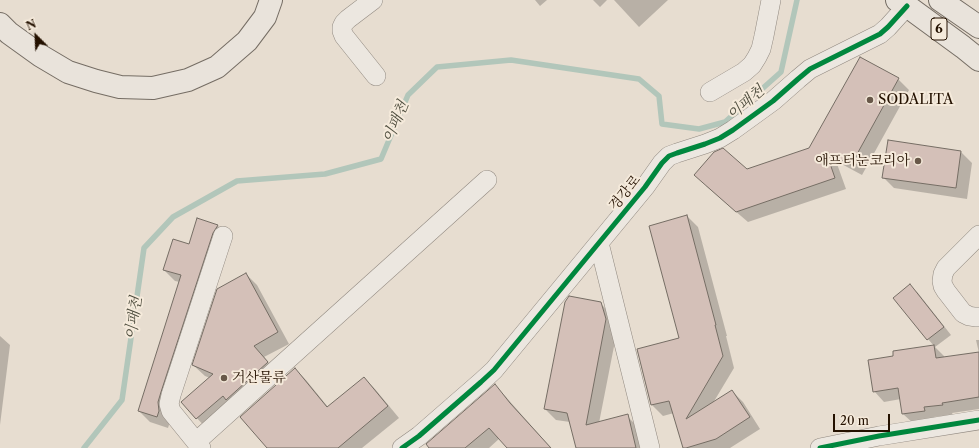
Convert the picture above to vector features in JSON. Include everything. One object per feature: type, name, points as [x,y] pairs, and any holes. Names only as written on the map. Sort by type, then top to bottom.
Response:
[{"type":"main road","points":[[0,24],[9,33],[34,52],[68,72],[120,87],[154,88],[188,80],[217,67],[247,41],[265,17],[271,0]]},
{"type":"main road","name":"6","points":[[940,0],[979,27]]},
{"type":"main road","name":"경강로","points":[[902,3],[979,60]]},
{"type":"street","points":[[373,0],[348,19],[344,23],[342,31],[344,36],[376,76]]},
{"type":"street","points":[[710,92],[744,72],[752,65],[761,48],[771,0]]},
{"type":"street","name":"경강로","points":[[402,448],[424,431],[494,370],[669,156],[720,138],[774,101],[810,69],[880,34],[888,27],[902,3]]},
{"type":"street","points":[[223,236],[173,387],[170,404],[171,411],[198,445],[487,180]]},
{"type":"street","points":[[979,235],[946,268],[942,281],[946,291],[963,313],[969,316],[979,316]]},
{"type":"street","points":[[599,243],[650,448]]},
{"type":"street","points":[[820,448],[879,436],[979,420]]},
{"type":"building","points":[[860,57],[899,78],[851,165],[826,152],[835,178],[736,212],[694,175],[714,152],[723,148],[747,169],[809,148]]},
{"type":"building","points":[[888,140],[961,151],[956,188],[882,178]]},
{"type":"building","points":[[687,215],[723,356],[686,419],[732,390],[750,417],[716,439],[683,448],[669,401],[651,405],[637,349],[679,338],[649,226]]},
{"type":"building","points":[[197,218],[218,225],[213,233],[161,392],[158,402],[159,411],[157,417],[138,411],[181,275],[163,270],[173,239],[189,244]]},
{"type":"building","points":[[246,273],[278,332],[254,346],[268,362],[226,400],[223,396],[196,419],[181,402],[213,374],[192,365],[217,289]]},
{"type":"building","points":[[910,284],[944,327],[927,340],[893,298]]},
{"type":"building","points":[[569,296],[601,302],[606,319],[586,425],[628,414],[636,448],[576,448],[567,413],[544,409],[565,302]]},
{"type":"building","points":[[934,345],[936,358],[979,352],[979,397],[942,403],[943,405],[924,407],[925,411],[902,414],[898,388],[873,392],[868,360],[893,356],[893,351]]},
{"type":"building","points":[[295,368],[327,407],[364,377],[388,406],[338,448],[267,448],[240,417]]},
{"type":"building","points":[[495,384],[510,403],[551,448],[507,448],[489,428],[465,448],[429,448],[426,444]]},
{"type":"waterway","name":"이패천","points":[[84,448],[122,400],[144,248],[173,217],[237,181],[325,174],[381,159],[408,95],[437,67],[511,60],[639,79],[659,96],[662,124],[699,129],[725,122],[781,72],[797,0]]},
{"type":"cycle path","points":[[402,448],[419,436],[494,370],[669,156],[720,138],[733,130],[773,101],[810,69],[880,34],[907,6]]},
{"type":"cycle path","points":[[820,448],[879,436],[979,420]]},
{"type":"place","name":"SODALITA","points":[[870,100]]},
{"type":"place","name":"애프터눈코리아","points":[[918,161]]},
{"type":"place","name":"거산물류","points":[[224,378]]}]
